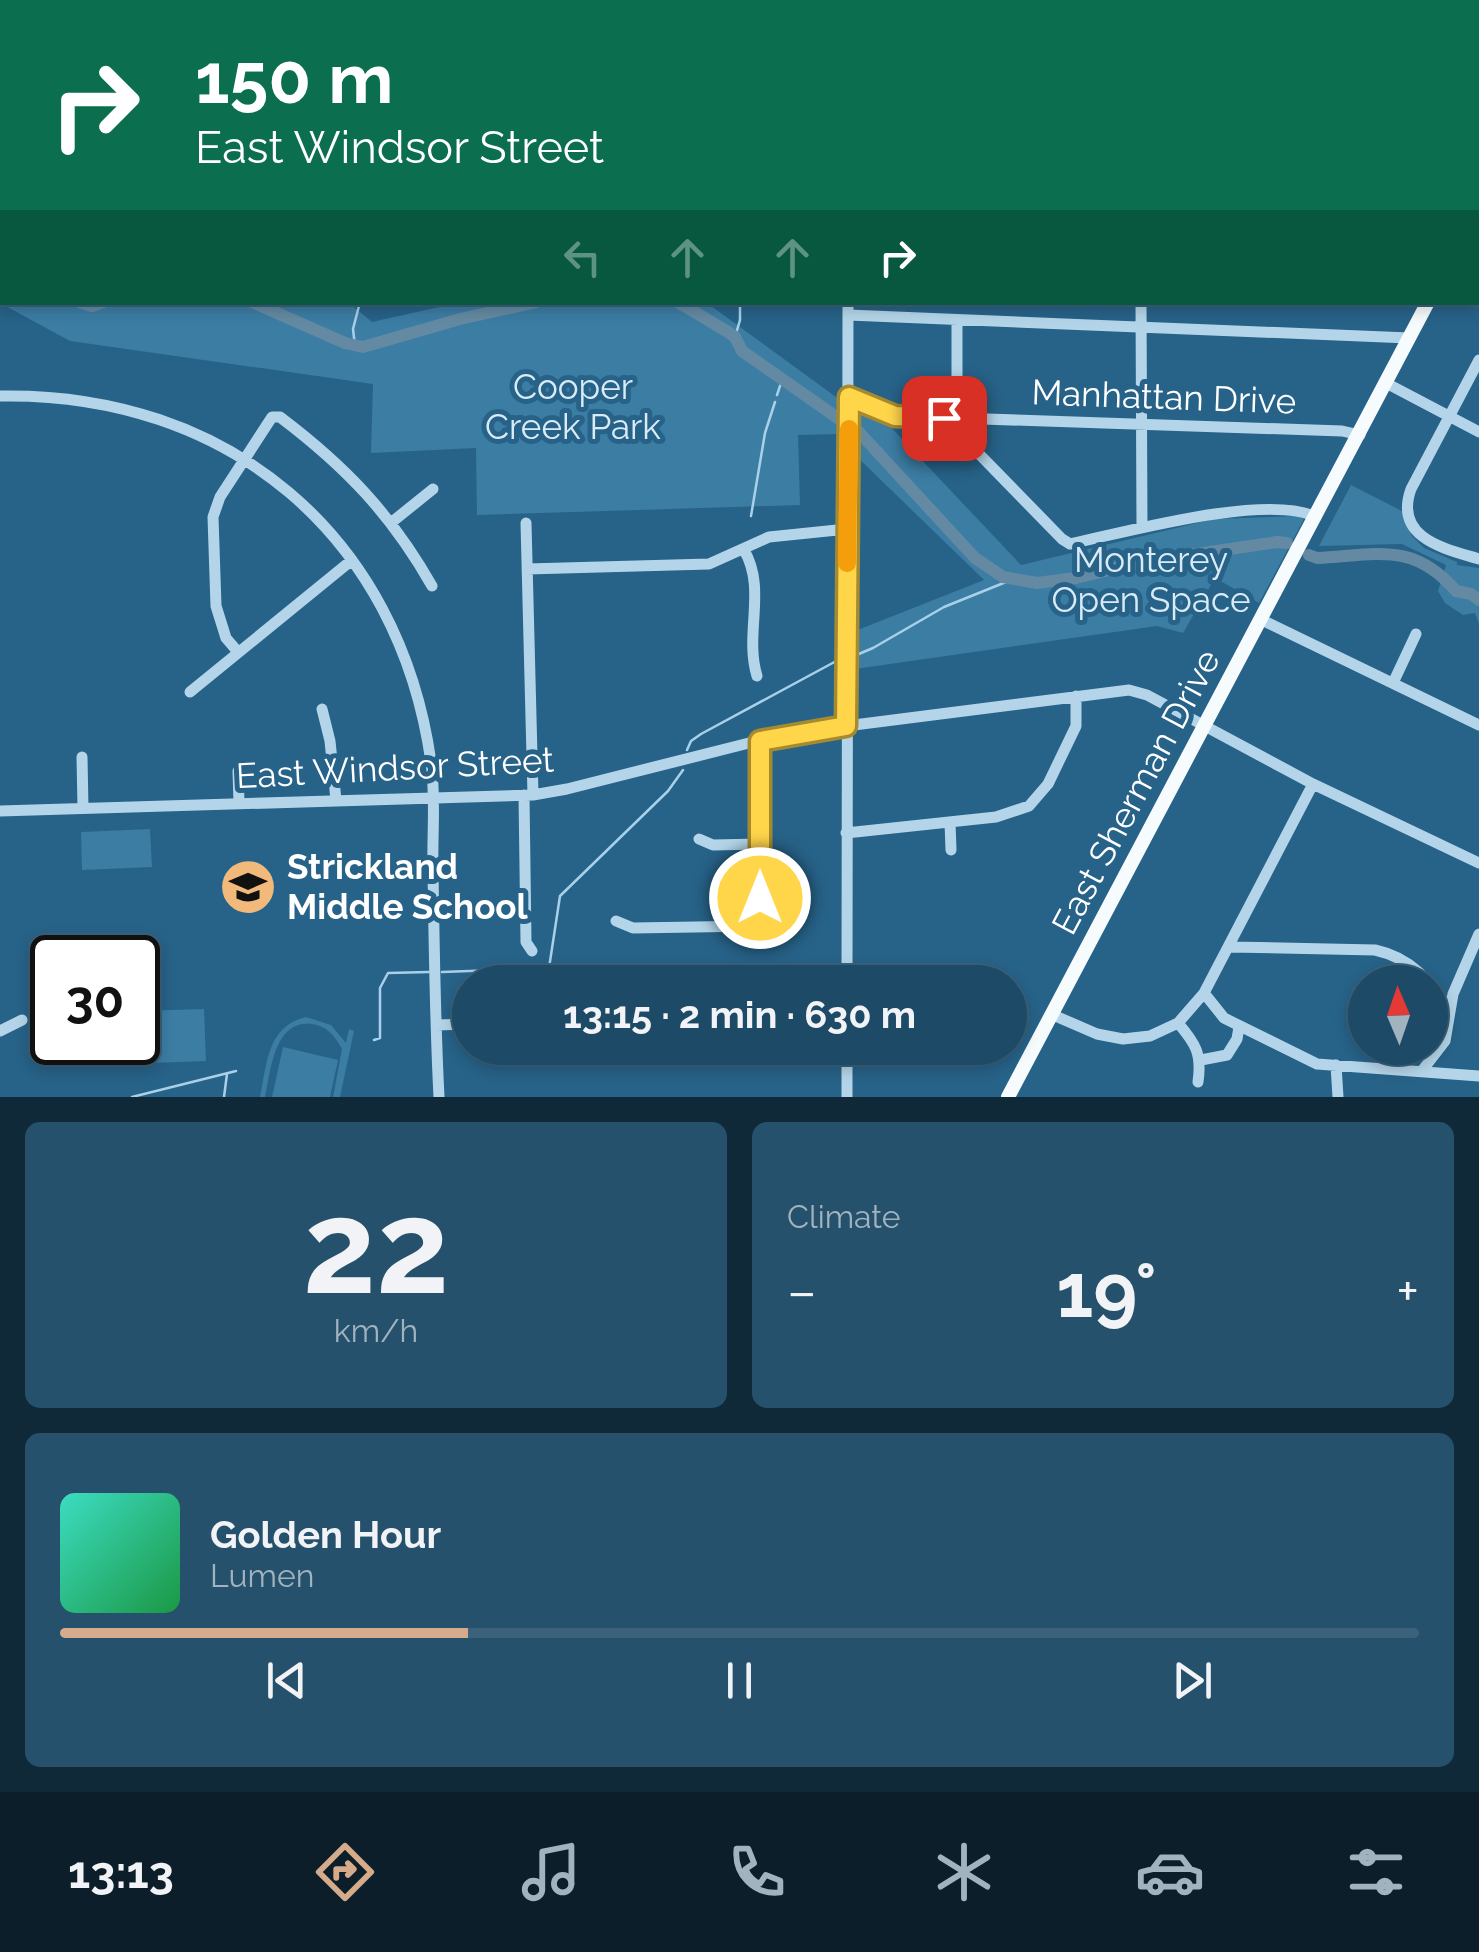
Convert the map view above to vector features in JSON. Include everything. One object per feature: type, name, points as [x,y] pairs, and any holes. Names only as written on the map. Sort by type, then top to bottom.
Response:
[{"type":"main road","name":"East Sherman Drive","points":[[1008,1097],[1426,305]]},
{"type":"street","points":[[1141,305],[1142,528]]},
{"type":"street","points":[[847,965],[848,309],[958,320],[1409,338]]},
{"type":"street","points":[[958,320],[950,418],[1070,544],[1214,513],[1300,510],[1316,517]]},
{"type":"street","points":[[1479,360],[1411,489],[1408,505],[1412,520],[1428,542],[1444,551],[1479,559]]},
{"type":"street","points":[[1386,383],[1479,432]]},
{"type":"street","points":[[0,396],[64,397],[119,406],[174,422],[244,460],[294,497],[352,560],[376,596],[408,666],[431,763],[439,1097]]},
{"type":"street","name":"Manhattan Drive","points":[[849,397],[895,416],[1342,431],[1360,435]]},
{"type":"street","points":[[238,652],[226,638],[216,606],[212,517],[220,497],[272,417],[280,417],[355,478],[392,522],[432,586]]},
{"type":"street","points":[[392,522],[433,490]]},
{"type":"street","points":[[526,523],[526,942],[532,951]]},
{"type":"street","points":[[527,569],[708,564],[770,536],[847,529]]},
{"type":"street","points":[[744,550],[754,574],[752,652],[757,676]]},
{"type":"street","points":[[190,692],[352,560]]},
{"type":"street","points":[[1262,620],[1479,725]]},
{"type":"street","points":[[1393,683],[1416,634]]},
{"type":"street","name":"East Windsor Street","points":[[0,810],[528,795],[566,790],[760,741],[846,726],[1129,690],[1147,694],[1313,784],[1479,863]]},
{"type":"street","points":[[846,833],[996,817],[1029,806],[1048,784],[1076,726],[1076,696]]},
{"type":"street","points":[[322,709],[330,741],[336,800]]},
{"type":"street","points":[[616,921],[632,928],[756,926],[761,916],[760,741]]},
{"type":"street","points":[[82,757],[83,808]]},
{"type":"street","points":[[238,771],[239,803]]},
{"type":"street","points":[[1052,1014],[1097,1034],[1123,1040],[1150,1036],[1178,1023],[1204,993],[1230,947],[1313,784]]},
{"type":"street","points":[[950,822],[951,850]]},
{"type":"street","points":[[699,839],[714,845],[760,844]]},
{"type":"street","points":[[1421,1072],[1444,1041],[1453,994],[1479,934]]},
{"type":"street","points":[[1230,947],[1374,950],[1395,954],[1423,973],[1450,1010]]},
{"type":"street","points":[[1204,993],[1224,1018],[1308,1060],[1479,1076]]},
{"type":"street","points":[[0,1030],[22,1020]]},
{"type":"street","points":[[1178,1023],[1198,1048],[1198,1082]]},
{"type":"street","points":[[436,1025],[452,1025]]},
{"type":"street","points":[[1201,1060],[1226,1055],[1237,1039],[1238,1027]]},
{"type":"street","points":[[847,1065],[848,1097]]},
{"type":"street","points":[[1336,1065],[1338,1097]]},
{"type":"green space","name":"Cooper Creek Park","points":[[4,305],[351,305],[372,322],[448,305],[710,305],[836,397],[885,421],[1021,565],[1214,519],[1304,519],[1259,603],[1215,578],[1183,633],[1157,626],[855,669],[855,631],[984,580],[854,454],[841,434],[798,435],[800,505],[477,515],[476,448],[371,453],[373,384],[70,341]]},
{"type":"green space","name":"Monterey Open Space","points":[[1351,485],[1402,511],[1412,536],[1424,548],[1457,565],[1479,568],[1479,624],[1475,613],[1463,615],[1445,603],[1438,591],[1446,565],[1402,544],[1319,546]]},
{"type":"green space","points":[[150,829],[152,867],[82,870],[81,832]]},
{"type":"green space","points":[[204,1009],[206,1061],[160,1063],[160,1010]]},
{"type":"green space","points":[[306,1017],[331,1025],[346,1043],[349,1029],[354,1031],[340,1097],[333,1097],[342,1049],[330,1032],[312,1024],[299,1025],[282,1038],[272,1061],[265,1097],[260,1097],[276,1038],[293,1022]]},
{"type":"green space","points":[[283,1047],[338,1060],[330,1097],[272,1097]]},
{"type":"waterway","points":[[89,305],[95,305]]},
{"type":"waterway","points":[[259,305],[345,343],[363,347],[523,305]]},
{"type":"waterway","points":[[355,346],[353,329],[359,305]]},
{"type":"waterway","points":[[683,305],[735,337],[742,351],[842,421]]},
{"type":"waterway","points":[[735,337],[740,305]]},
{"type":"waterway","points":[[777,395],[782,380]]},
{"type":"waterway","points":[[751,516],[765,433],[775,402]]},
{"type":"waterway","points":[[857,430],[975,558],[1003,577],[1037,583],[1142,562],[1287,543]]},
{"type":"waterway","points":[[1309,555],[1317,558],[1376,554],[1409,558],[1440,575],[1456,591],[1479,600]]},
{"type":"waterway","points":[[854,656],[944,607],[1011,580]]},
{"type":"waterway","points":[[687,750],[701,734],[840,659]]},
{"type":"waterway","points":[[442,972],[549,968],[560,896],[668,791],[683,770]]},
{"type":"waterway","points":[[374,1040],[380,1038],[380,988],[388,973],[429,972]]},
{"type":"waterway","points":[[132,1097],[236,1071]]},
{"type":"waterway","points":[[224,1097],[227,1074]]},
{"type":"slow traffic","points":[[847,563],[849,429]]},
{"type":"place","name":"Strickland Middle School","points":[[248,887]]},
{"type":"route","points":[[760,898],[760,741],[846,726],[849,397],[895,416],[944,418]]}]
